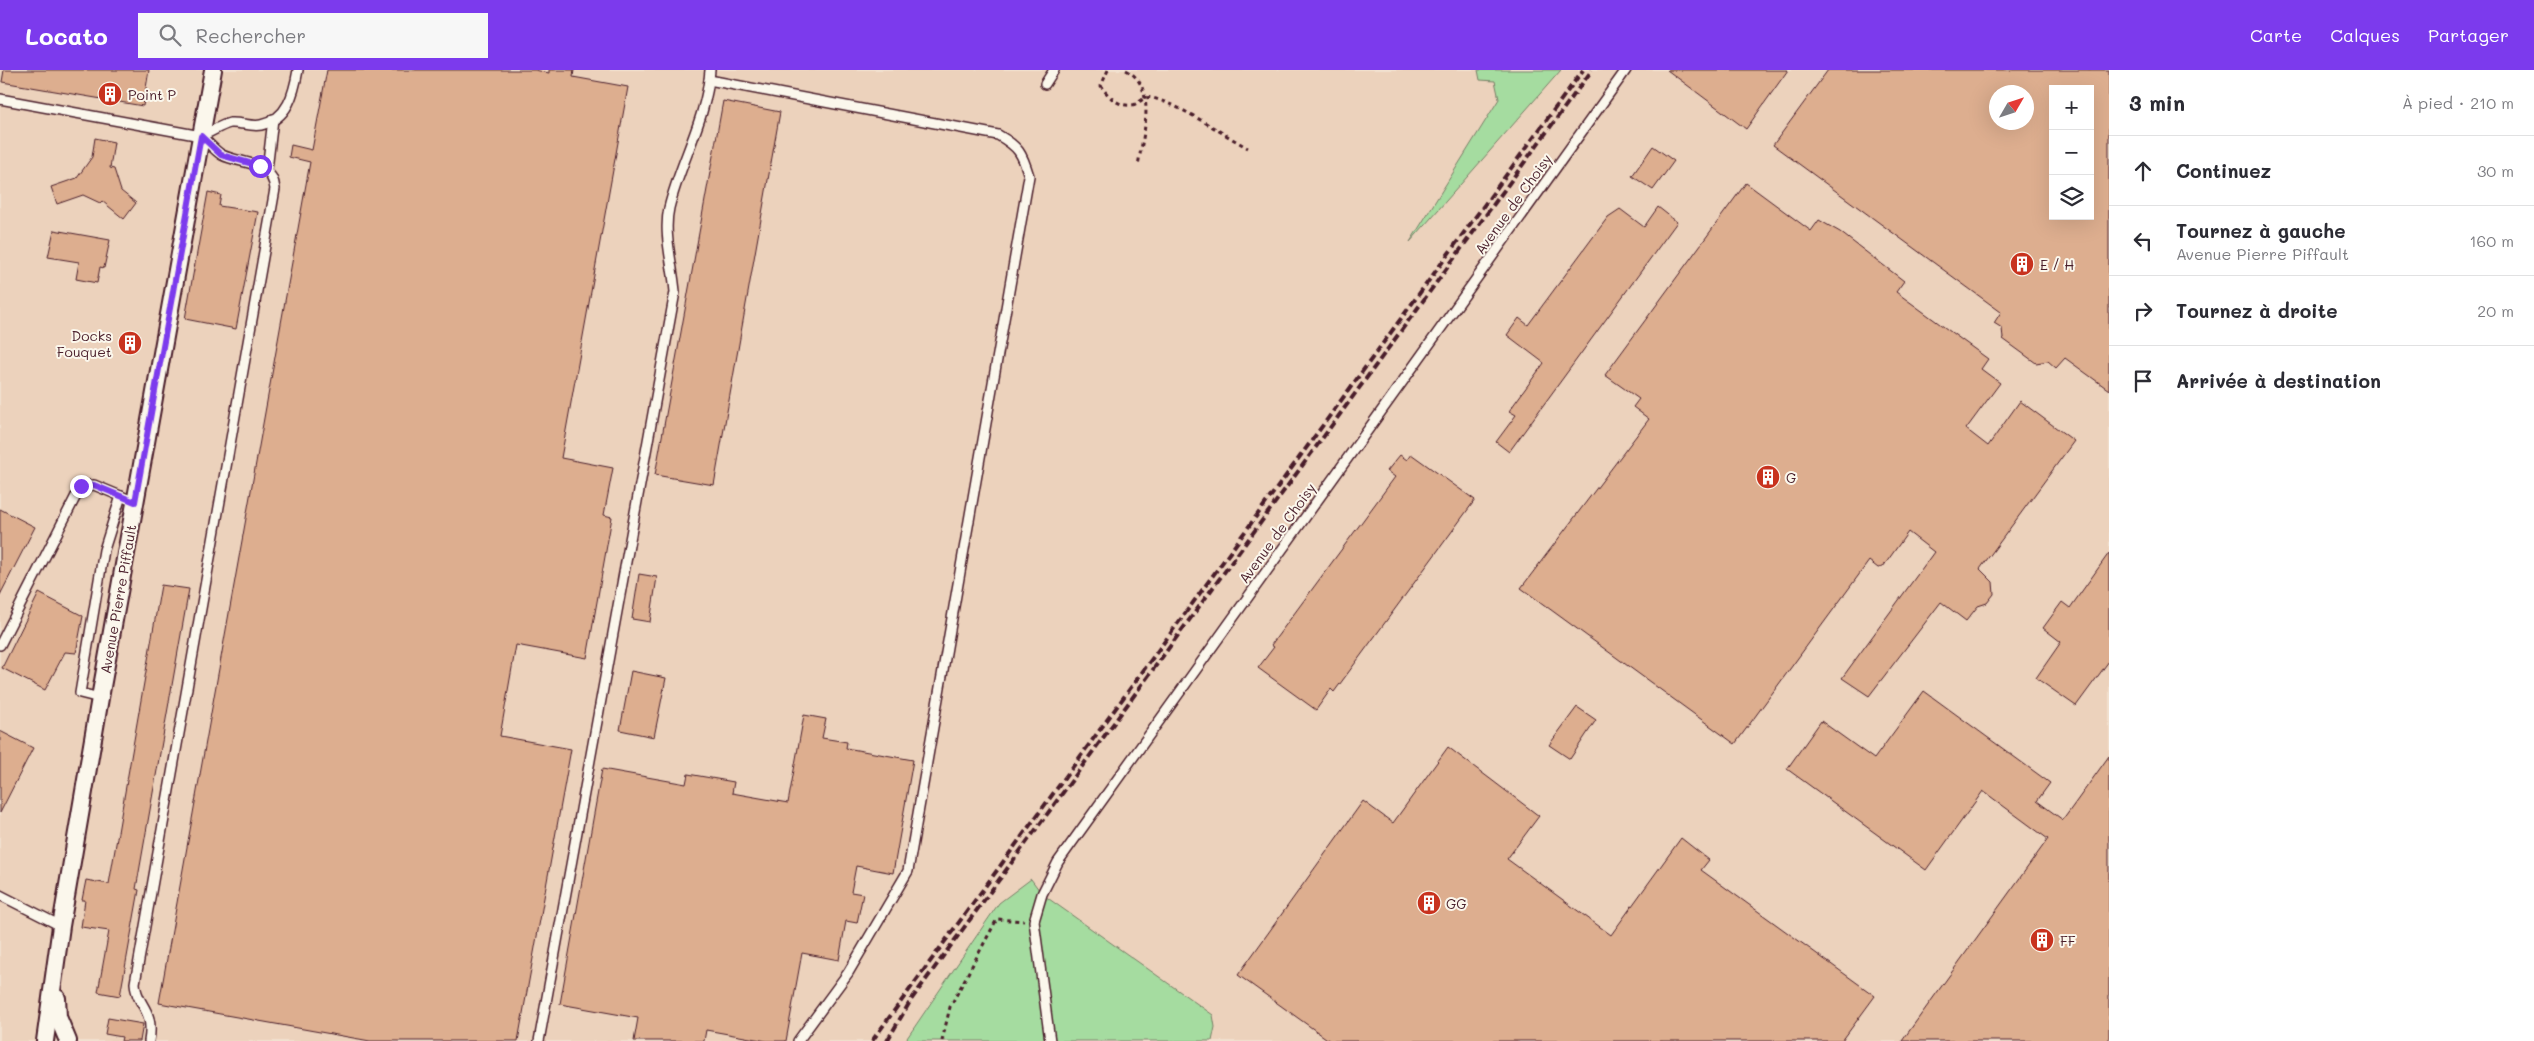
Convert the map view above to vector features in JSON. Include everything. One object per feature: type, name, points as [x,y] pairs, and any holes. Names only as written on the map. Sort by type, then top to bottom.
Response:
[{"type":"street","name":"Avenue Pierre Piffault","points":[[45,1041],[61,926],[100,698],[128,499],[213,70]]},
{"type":"street","points":[[55,967],[58,1017],[68,1041]]},
{"type":"lane","points":[[201,136],[230,123],[261,125],[274,119],[283,112],[293,97],[298,70]]},
{"type":"lane","points":[[539,1041],[675,292],[668,240],[668,210],[708,95],[710,70]]},
{"type":"lane","points":[[1044,84],[1054,70]]},
{"type":"lane","name":"Avenue de Choisy","points":[[1050,1041],[1034,921],[1042,894],[1059,860],[1626,70]]},
{"type":"lane","points":[[709,80],[998,135],[1013,143],[1023,154],[1029,176],[908,871],[848,973],[798,1041]]},
{"type":"lane","points":[[0,99],[201,136],[221,155],[260,166],[267,170],[274,180],[275,189],[135,983],[135,992],[148,1012],[152,1026],[149,1041]]},
{"type":"lane","points":[[267,170],[274,119]]},
{"type":"lane","points":[[1,639],[81,486],[94,485],[128,499],[104,550],[80,693],[100,698]]},
{"type":"lane","points":[[0,895],[61,926]]},
{"type":"path","points":[[1108,70],[1101,86],[1108,96],[1120,103],[1133,105],[1144,98],[1150,97],[1171,105],[1248,148]]},
{"type":"path","points":[[1126,70],[1142,84],[1147,108],[1138,166]]},
{"type":"path","points":[[942,1041],[950,1007],[997,919],[1034,921]]},
{"type":"shaded area","points":[[0,70],[2109,70],[2109,1041],[963,1041],[999,903],[905,1041],[0,1041]]},
{"type":"green space","points":[[1478,70],[1561,70],[1410,242],[1499,99],[1495,81],[1480,80]]},
{"type":"green space","points":[[1031,879],[1042,894],[1213,1015],[1215,1027],[1212,1041],[905,1041],[999,903]]},
{"type":"building","name":"Point P","points":[[4,70],[149,70],[143,106],[2,82]]},
{"type":"building","points":[[327,70],[535,70],[549,73],[549,70],[574,70],[573,77],[628,87],[561,458],[613,468],[604,515],[612,517],[587,658],[516,645],[500,736],[571,749],[518,1041],[370,1041],[159,1003],[310,162],[289,157],[291,145],[312,150]]},
{"type":"building","points":[[1667,70],[1788,70],[1746,129]]},
{"type":"building","name":"E / H","points":[[1828,70],[2109,70],[2109,390],[2065,358],[2056,368],[2048,361],[2036,363],[2003,339],[2002,328],[1994,323],[2001,312],[1773,145]]},
{"type":"building","points":[[723,101],[780,112],[714,485],[655,475]]},
{"type":"building","points":[[95,138],[114,142],[110,168],[114,169],[121,191],[136,203],[124,219],[102,201],[100,203],[83,195],[57,204],[51,187],[77,178],[92,157]]},
{"type":"building","points":[[1653,146],[1674,161],[1653,190],[1632,176]]},
{"type":"building","name":"G","points":[[1746,183],[1811,231],[1819,220],[1840,232],[1904,281],[1896,292],[1988,359],[1981,369],[2000,383],[1966,429],[1988,446],[2020,401],[2074,441],[1980,569],[1993,582],[1994,594],[1987,603],[1978,606],[1966,621],[1941,602],[1869,696],[1842,678],[1934,552],[1908,532],[1883,567],[1878,568],[1869,561],[1735,744],[1521,588],[1649,419],[1633,407],[1639,399],[1605,375]]},
{"type":"building","points":[[208,192],[221,195],[219,206],[258,212],[236,329],[185,319]]},
{"type":"building","points":[[1658,207],[1677,222],[1509,452],[1496,442],[1516,415],[1509,411],[1544,363],[1507,335],[1519,318],[1528,325],[1608,217],[1620,209],[1644,227]]},
{"type":"building","points":[[54,230],[110,240],[104,268],[100,267],[97,283],[76,279],[79,262],[48,257]]},
{"type":"building","points":[[1411,454],[1475,500],[1334,692],[1331,689],[1316,710],[1258,668],[1274,647],[1271,645],[1395,477],[1387,471],[1400,455],[1407,460]]},
{"type":"building","points":[[0,509],[35,527],[0,595]]},
{"type":"building","points":[[2109,553],[2109,661],[2076,706],[2036,678],[2061,642],[2043,628],[2062,602],[2070,608]]},
{"type":"building","points":[[639,574],[657,577],[650,622],[632,619]]},
{"type":"building","points":[[161,585],[189,589],[136,889],[139,890],[120,996],[98,992],[109,931],[81,927],[85,900],[82,900],[86,880],[109,884]]},
{"type":"building","points":[[39,593],[83,616],[76,653],[65,652],[45,690],[2,668]]},
{"type":"building","points":[[631,671],[666,678],[654,737],[620,730]]},
{"type":"building","points":[[1924,691],[2050,783],[2037,801],[2063,820],[2109,756],[2109,1041],[1902,1041],[2048,839],[1983,791],[1926,870],[1787,769],[1821,721],[1874,759]]},
{"type":"building","points":[[1577,707],[1596,720],[1570,759],[1549,745]]},
{"type":"building","points":[[804,715],[826,719],[822,738],[847,742],[846,748],[913,760],[893,873],[856,866],[851,892],[863,894],[857,923],[846,921],[839,960],[802,953],[786,1041],[767,1041],[706,1030],[704,1041],[634,1041],[638,1018],[560,1004],[602,769],[686,784],[688,774],[734,782],[732,793],[788,803]]},
{"type":"building","points":[[0,731],[33,748],[0,813]]},
{"type":"building","name":"GG","points":[[1448,747],[1539,816],[1507,859],[1611,935],[1681,838],[1709,860],[1701,870],[1875,996],[1842,1041],[1330,1041],[1238,975],[1363,801],[1393,823]]},
{"type":"building","points":[[108,1018],[143,1024],[140,1041],[121,1041],[122,1037],[105,1034]]},
{"type":"railway","points":[[872,1041],[1583,70]]},
{"type":"railway","points":[[887,1041],[911,1000],[1592,70]]},
{"type":"place","name":"Point P","points":[[110,94]]},
{"type":"place","name":"E / H","points":[[2022,264]]},
{"type":"place","name":"Docks Fouquet","points":[[130,343]]},
{"type":"place","name":"G","points":[[1768,477]]},
{"type":"place","name":"GG","points":[[1429,903]]},
{"type":"place","name":"FF","points":[[2042,940]]},
{"type":"route","points":[[81,486],[94,485],[135,502],[201,136],[221,155],[260,166]]}]
